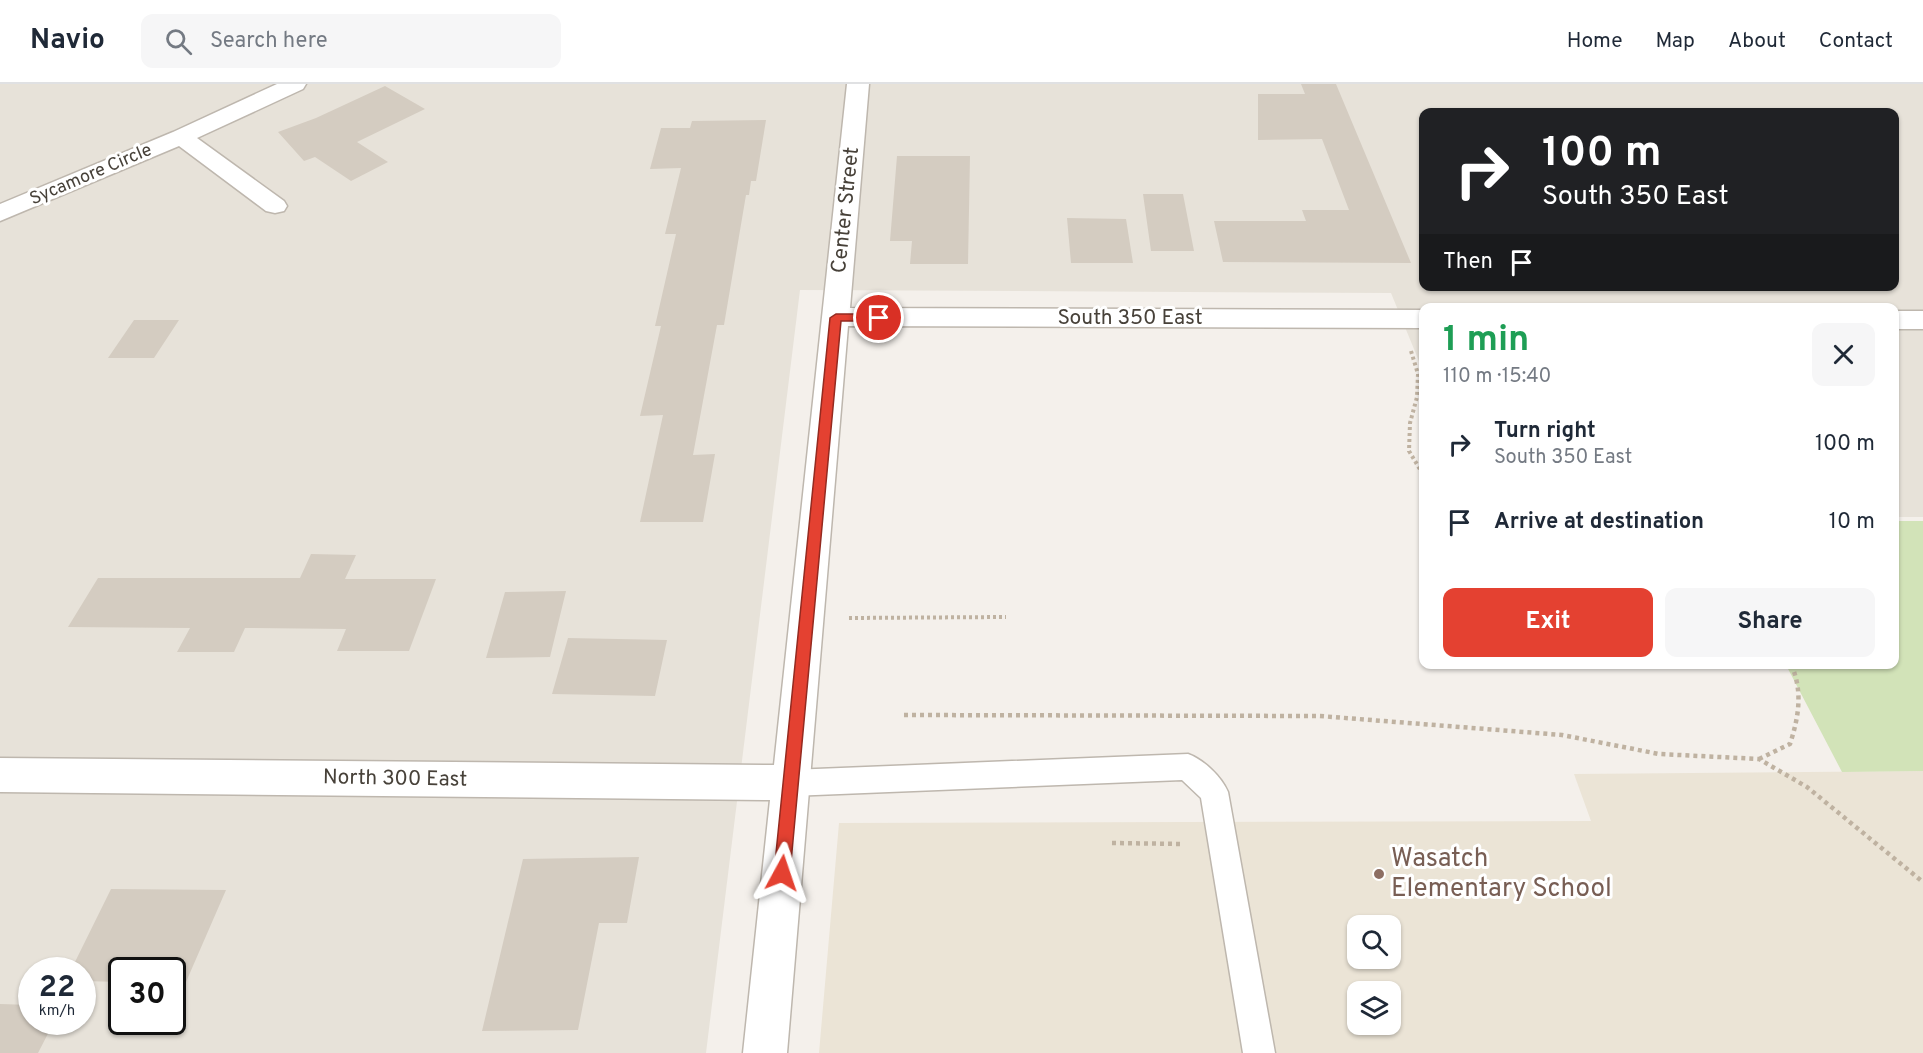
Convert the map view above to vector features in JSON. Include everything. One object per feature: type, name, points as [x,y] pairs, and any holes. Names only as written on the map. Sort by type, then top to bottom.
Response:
[{"type":"street","name":"Sycamore Circle","points":[[0,213],[181,136],[294,84]]},
{"type":"street","name":"Center Street","points":[[765,1053],[858,84]]},
{"type":"street","points":[[181,136],[275,206]]},
{"type":"street","name":"South 350 East","points":[[836,318],[1419,319]]},
{"type":"street","points":[[1899,320],[1923,320]]},
{"type":"street","name":"North 300 East","points":[[0,775],[790,783]]},
{"type":"lane","points":[[790,783],[1188,767],[1214,792],[1259,1053]]},
{"type":"path","points":[[1410,348],[1418,374],[1417,397],[1410,423],[1409,451],[1419,468]]},
{"type":"path","points":[[845,618],[1006,616]]},
{"type":"path","points":[[1759,759],[1790,744],[1799,715],[1797,676],[1794,669]]},
{"type":"path","points":[[904,715],[1320,716],[1562,735],[1659,754],[1759,759],[1807,787],[1923,882]]},
{"type":"path","points":[[1112,843],[1193,844]]},
{"type":"shaded area","points":[[0,84],[1923,84],[1923,517],[1899,517],[1899,303],[1419,303],[1419,361],[1391,293],[800,290],[706,1053],[0,1053]]},
{"type":"shaded area","name":"Wasatch Elementary School","points":[[1923,771],[1923,1053],[819,1053],[839,823],[1591,821],[1574,774]]},
{"type":"green space","points":[[1899,521],[1923,521],[1923,771],[1842,772],[1788,669],[1899,669]]},
{"type":"building","points":[[1301,84],[1336,84],[1411,263],[1223,262],[1214,221],[1306,221],[1302,210],[1349,210],[1322,139],[1258,140],[1258,94],[1305,94]]},
{"type":"building","points":[[385,86],[425,109],[357,142],[388,162],[351,181],[315,157],[304,161],[278,132],[316,118]]},
{"type":"building","points":[[766,120],[756,181],[751,181],[749,195],[746,195],[724,325],[717,325],[693,455],[715,454],[703,522],[640,522],[663,415],[640,416],[661,326],[655,326],[676,234],[665,234],[681,168],[650,169],[661,128],[690,128],[692,121]]},
{"type":"building","points":[[897,156],[970,156],[968,264],[910,264],[912,241],[890,241]]},
{"type":"building","points":[[1143,194],[1183,194],[1194,251],[1151,251]]},
{"type":"building","points":[[1067,218],[1126,219],[1133,263],[1071,263]]},
{"type":"building","points":[[134,320],[179,320],[154,358],[108,358]]},
{"type":"building","points":[[311,554],[356,555],[345,579],[436,579],[409,651],[337,651],[346,629],[245,628],[234,652],[177,652],[190,628],[68,627],[98,578],[300,578]]},
{"type":"building","points":[[566,591],[550,657],[486,658],[505,592]]},
{"type":"building","points":[[568,638],[667,640],[655,696],[552,694]]},
{"type":"building","points":[[639,857],[627,923],[599,923],[578,1030],[482,1031],[523,859]]},
{"type":"building","points":[[111,889],[226,890],[186,982],[186,957],[108,957],[108,982],[96,981],[96,957],[77,957]]},
{"type":"building","points":[[0,1004],[18,1005],[18,1035],[47,1035],[38,1053],[0,1053]]},
{"type":"place","name":"Wasatch Elementary School","points":[[1379,874]]},
{"type":"route","points":[[782,873],[836,318],[879,318]]}]
